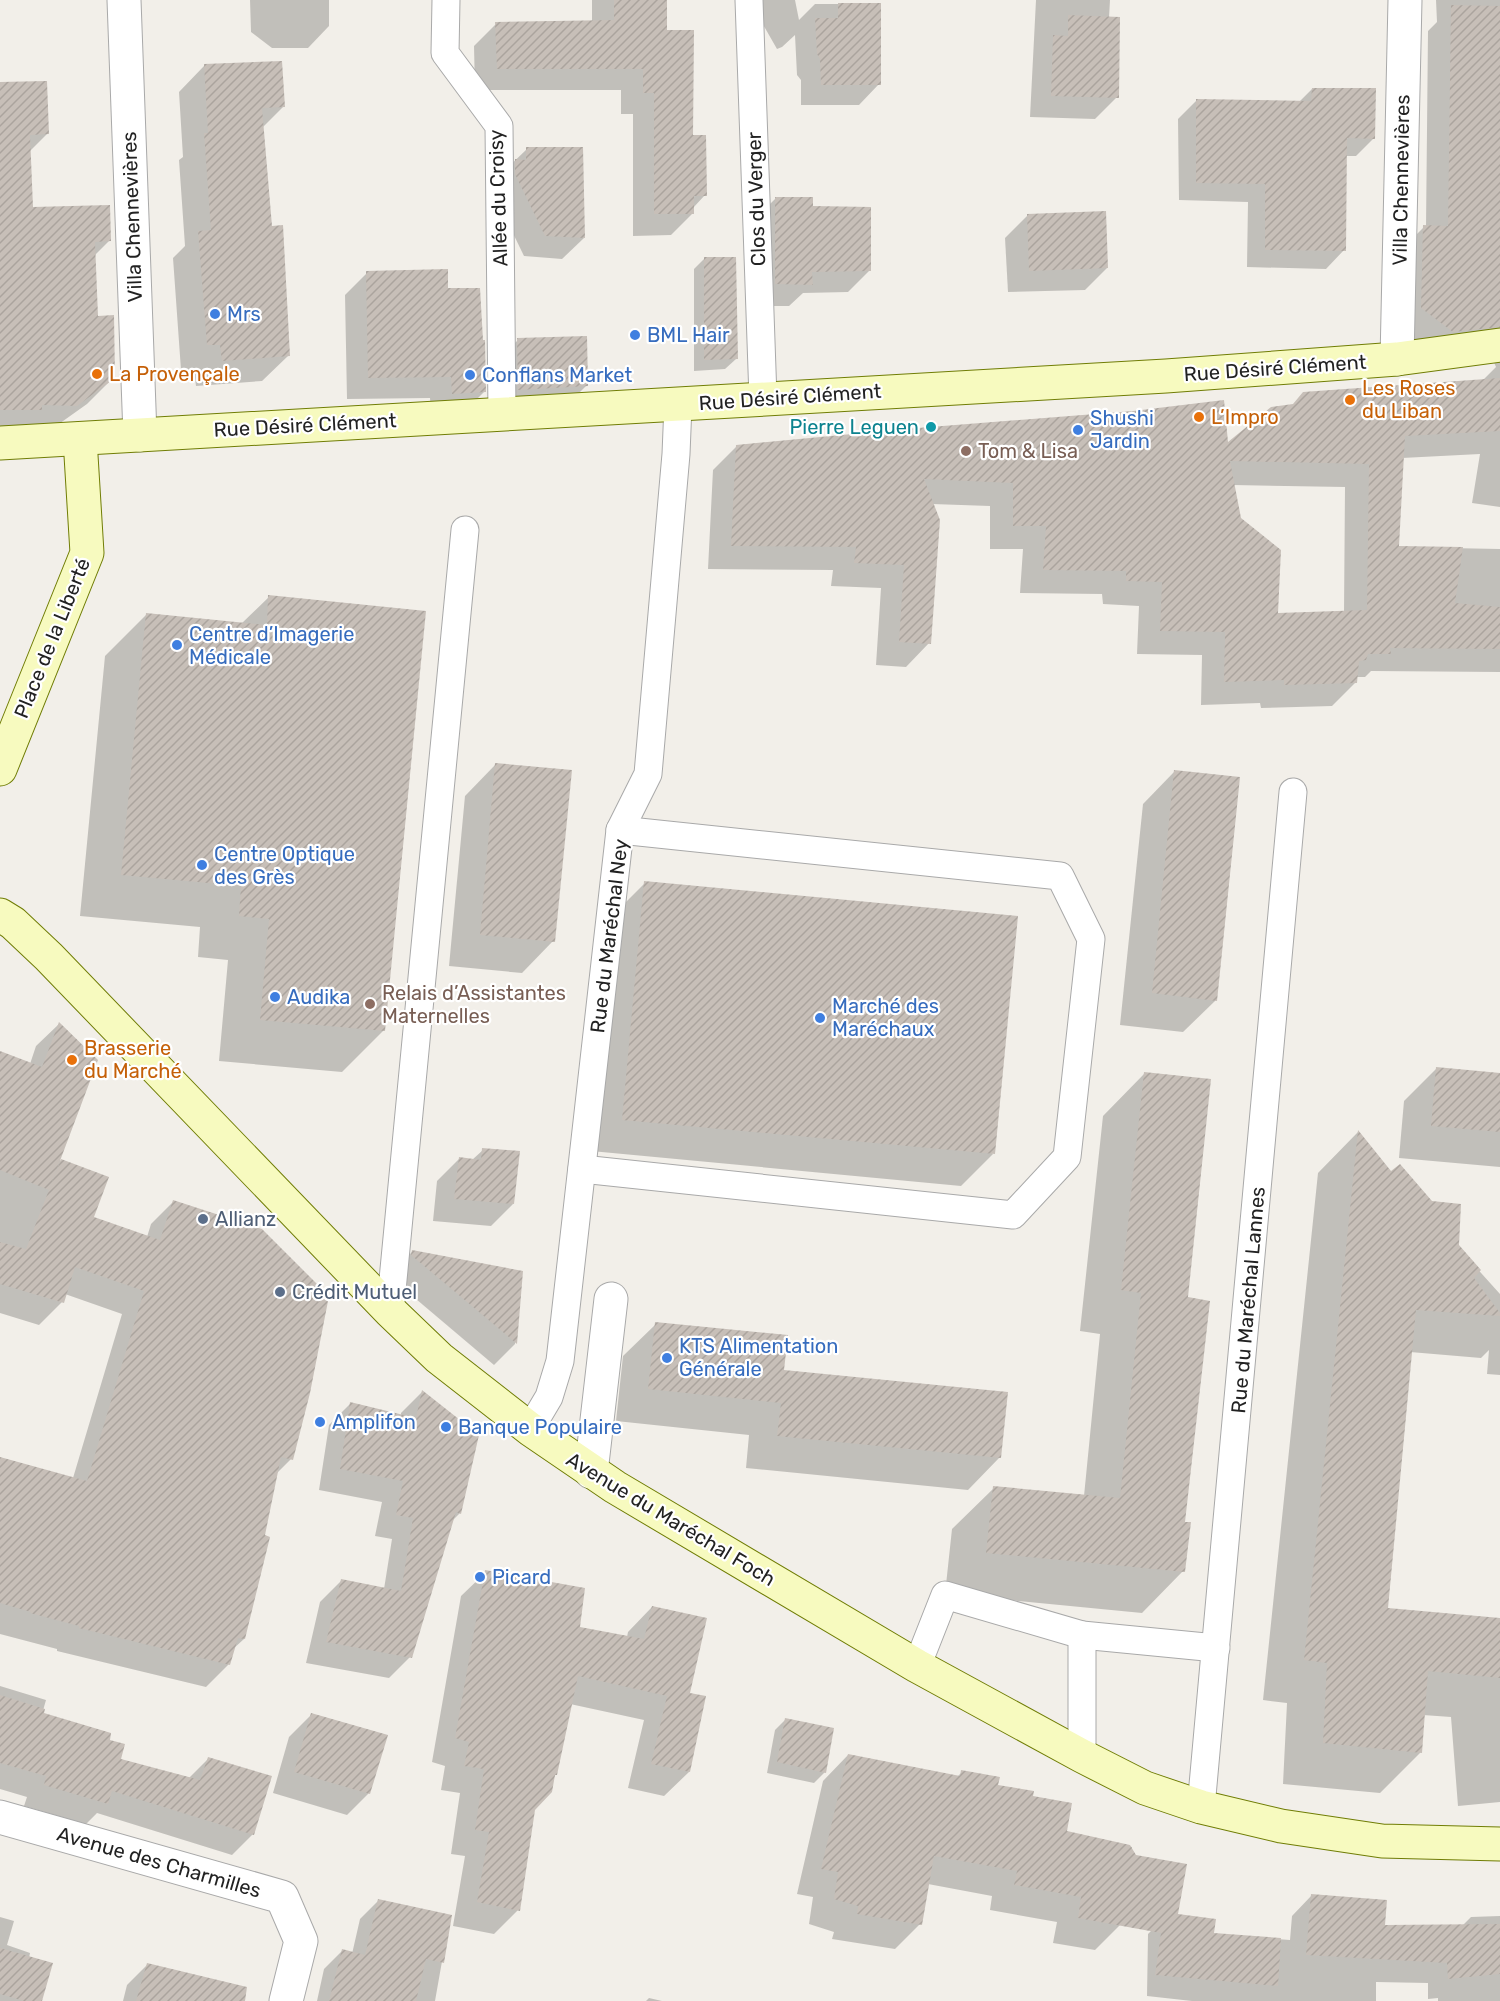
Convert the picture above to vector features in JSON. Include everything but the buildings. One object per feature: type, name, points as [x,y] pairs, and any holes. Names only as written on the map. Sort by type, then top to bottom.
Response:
[{"type":"main road","name":"Rue Désiré Clément","points":[[80,439],[1154,377],[1396,359],[1500,345]]},
{"type":"main road","points":[[0,443],[80,439]]},
{"type":"main road","name":"Place de la Liberté","points":[[0,769],[87,553],[80,439]]},
{"type":"main road","name":"Avenue du Maréchal Foch","points":[[0,915],[14,923],[49,957],[390,1311],[440,1358],[530,1429],[591,1472],[917,1666],[1145,1788],[1201,1807],[1281,1826],[1382,1841],[1500,1844]]},
{"type":"street","name":"Villa Chennevières","points":[[124,0],[140,435]]},
{"type":"street","name":"Villa Chennevières","points":[[1396,359],[1405,0]]},
{"type":"street","points":[[591,1472],[611,1299]]},
{"type":"street","name":"Avenue des Charmilles","points":[[0,1817],[282,1897],[301,1941],[286,2001]]},
{"type":"lane","name":"Allée du Croisy","points":[[446,0],[445,53],[499,126],[502,413]]},
{"type":"lane","name":"Clos du Verger","points":[[749,0],[763,398]]},
{"type":"lane","name":"Rue du Maréchal Ney","points":[[530,1429],[549,1397],[560,1361],[620,830],[648,774],[675,465],[678,405]]},
{"type":"lane","points":[[390,1311],[465,530]]},
{"type":"lane","name":"Rue du Maréchal Lannes","points":[[1201,1807],[1293,792]]},
{"type":"lane","points":[[582,1169],[1013,1215],[1067,1157],[1091,939],[1060,876],[620,830]]},
{"type":"lane","points":[[917,1666],[945,1595],[1082,1635],[1216,1648]]},
{"type":"lane","points":[[1082,1635],[1082,1756]]},
{"type":"place","name":"Mrs","points":[[215,314]]},
{"type":"place","name":"BML Hair","points":[[635,335]]},
{"type":"place","name":"La Provençale","points":[[97,374]]},
{"type":"place","name":"Conflans Market","points":[[470,375]]},
{"type":"place","name":"Les Roses du Liban","points":[[1350,400]]},
{"type":"place","name":"L’Impro","points":[[1199,417]]},
{"type":"place","name":"Pierre Leguen","points":[[931,427]]},
{"type":"place","name":"Shushi Jardin","points":[[1078,430]]},
{"type":"place","name":"Tom & Lisa","points":[[966,451]]},
{"type":"place","name":"Centre d’Imagerie Médicale","points":[[177,645]]},
{"type":"place","name":"Centre Optique des Grès","points":[[202,865]]},
{"type":"place","name":"Audika","points":[[275,997]]},
{"type":"place","name":"Relais d’Assistantes Maternelles","points":[[370,1004]]},
{"type":"place","name":"Marché des Maréchaux","points":[[820,1018]]},
{"type":"place","name":"Brasserie du Marché","points":[[72,1060]]},
{"type":"place","name":"Allianz","points":[[203,1219]]},
{"type":"place","name":"Crédit Mutuel","points":[[280,1292]]},
{"type":"place","name":"KTS Alimentation Générale","points":[[667,1358]]},
{"type":"place","name":"Amplifon","points":[[320,1422]]},
{"type":"place","name":"Banque Populaire","points":[[446,1427]]},
{"type":"place","name":"Picard","points":[[480,1577]]}]
